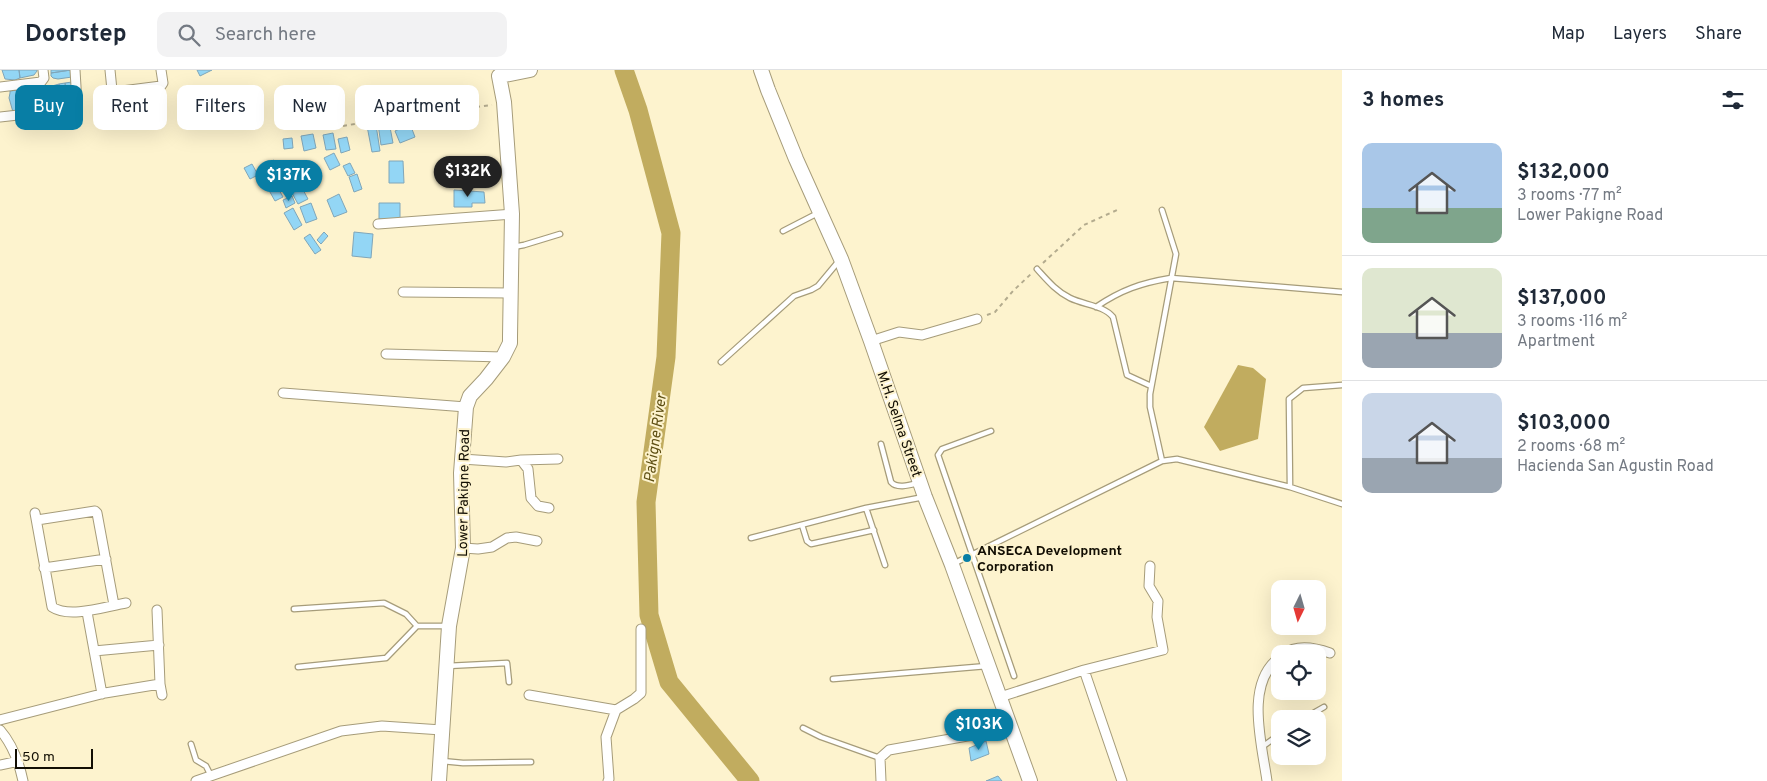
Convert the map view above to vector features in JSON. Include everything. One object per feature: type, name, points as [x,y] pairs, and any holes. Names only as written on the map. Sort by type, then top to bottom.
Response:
[{"type":"street","points":[[0,118],[72,109],[77,102],[75,70]]},
{"type":"street","points":[[110,70],[112,90],[114,92],[161,86],[163,82],[161,70]]},
{"type":"street","points":[[498,73],[530,70]]},
{"type":"street","name":"M.H. Selma Street","points":[[761,70],[841,259],[925,497],[952,565],[1030,781]]},
{"type":"street","name":"Lower Pakigne Road","points":[[439,781],[448,626],[463,548],[461,473],[466,407],[470,396],[503,358],[510,340],[512,214],[504,102],[498,73]]},
{"type":"street","points":[[0,87],[41,82],[43,74]]},
{"type":"street","points":[[378,224],[512,214]]},
{"type":"street","points":[[403,292],[510,293]]},
{"type":"street","points":[[871,341],[900,332],[922,334],[977,319]]},
{"type":"street","points":[[386,354],[503,358]]},
{"type":"street","points":[[283,393],[466,407]]},
{"type":"street","points":[[462,458],[506,462],[558,459]]},
{"type":"street","points":[[521,460],[528,469],[531,498],[538,506],[549,508]]},
{"type":"street","points":[[114,605],[96,512],[36,516],[52,607],[87,612],[126,603]]},
{"type":"street","points":[[463,548],[478,549],[492,547],[507,538],[516,537],[537,541]]},
{"type":"street","points":[[44,568],[106,559]]},
{"type":"street","points":[[1000,697],[1084,670],[1163,650],[1157,617],[1158,601],[1149,586],[1150,566]]},
{"type":"street","points":[[158,610],[162,695]]},
{"type":"street","points":[[87,612],[102,694]]},
{"type":"street","points":[[608,781],[606,738],[616,710],[641,693],[641,629]]},
{"type":"street","points":[[94,651],[159,645]]},
{"type":"street","points":[[1326,651],[1330,653]]},
{"type":"street","points":[[1267,781],[1257,709],[1262,682],[1271,664]]},
{"type":"street","points":[[1084,670],[1122,781]]},
{"type":"street","points":[[0,720],[102,694],[160,684]]},
{"type":"street","points":[[529,695],[616,710]]},
{"type":"street","points":[[196,781],[341,731],[382,726],[442,730]]},
{"type":"street","points":[[881,781],[880,758],[889,750],[1012,728]]},
{"type":"street","points":[[0,730],[9,740],[19,761],[23,781]]},
{"type":"street","points":[[0,765],[19,761]]},
{"type":"lane","points":[[1162,210],[1176,254],[1151,386],[1150,407],[1162,460]]},
{"type":"lane","points":[[783,231],[820,213]]},
{"type":"lane","points":[[511,247],[560,234]]},
{"type":"lane","points":[[721,362],[794,296],[818,286],[841,259]]},
{"type":"lane","points":[[1037,269],[1055,289],[1069,298],[1108,312],[1113,318],[1127,375],[1151,386]]},
{"type":"lane","points":[[1096,307],[1120,292],[1150,282],[1171,278],[1342,292]]},
{"type":"lane","points":[[1290,487],[1289,398],[1303,388],[1342,385]]},
{"type":"lane","points":[[991,431],[942,449],[939,453],[1014,676]]},
{"type":"lane","points":[[881,444],[893,485],[920,483]]},
{"type":"lane","points":[[952,565],[1162,460],[1177,459],[1290,487],[1342,504]]},
{"type":"lane","points":[[751,538],[866,508],[925,497]]},
{"type":"lane","points":[[866,508],[885,565]]},
{"type":"lane","points":[[802,525],[810,544],[874,530]]},
{"type":"lane","points":[[294,610],[384,603],[406,614],[417,626]]},
{"type":"lane","points":[[298,667],[386,658],[417,626],[448,626]]},
{"type":"lane","points":[[446,666],[507,663],[509,682]]},
{"type":"lane","points":[[833,679],[988,666]]},
{"type":"lane","points":[[1319,710],[1324,707]]},
{"type":"lane","points":[[803,728],[880,758]]},
{"type":"lane","points":[[1262,747],[1271,740]]},
{"type":"lane","points":[[191,744],[196,760],[206,766],[211,776]]},
{"type":"lane","points":[[441,761],[463,763],[531,762]]},
{"type":"path","points":[[345,126],[435,110],[452,114],[468,108],[504,102]]},
{"type":"path","points":[[977,319],[995,312],[1013,291],[1084,225],[1117,210]]},
{"type":"shaded area","points":[[1238,365],[1253,368],[1266,379],[1258,439],[1220,451],[1204,427]]},
{"type":"building","points":[[2,70],[19,70],[20,78],[15,80],[5,79]]},
{"type":"building","points":[[19,70],[37,71],[34,75],[20,78]]},
{"type":"building","points":[[51,70],[71,70],[51,73]]},
{"type":"building","points":[[71,70],[72,77],[58,79],[51,76],[51,73]]},
{"type":"building","points":[[197,70],[212,70],[200,76]]},
{"type":"building","points":[[72,82],[72,85],[65,85],[65,83]]},
{"type":"building","points":[[15,90],[15,112],[13,112],[9,98],[10,91]]},
{"type":"building","points":[[368,130],[377,130],[380,151],[372,152]]},
{"type":"building","points":[[379,130],[391,130],[393,143],[381,145]]},
{"type":"building","points":[[412,130],[415,137],[400,143],[395,131]]},
{"type":"building","points":[[333,133],[336,149],[326,150],[323,135]]},
{"type":"building","points":[[313,134],[316,148],[304,151],[301,136]]},
{"type":"building","points":[[347,137],[350,150],[341,153],[338,139]]},
{"type":"building","points":[[292,138],[293,148],[284,149],[283,139]]},
{"type":"building","points":[[334,153],[340,165],[330,170],[324,158]]},
{"type":"building","points":[[274,160],[282,176],[271,181],[264,165]]},
{"type":"building","points":[[389,161],[403,161],[404,183],[389,183]]},
{"type":"building","points":[[290,162],[297,173],[288,178],[282,167]]},
{"type":"building","points":[[350,163],[355,173],[348,176],[343,166]]},
{"type":"building","points":[[252,164],[258,175],[250,179],[244,168]]},
{"type":"building","points":[[357,174],[362,189],[354,192],[349,177]]},
{"type":"building","points":[[274,181],[283,197],[275,201],[266,185]]},
{"type":"building","points":[[301,186],[308,199],[298,204],[291,191]]},
{"type":"building","points":[[454,190],[484,192],[485,203],[472,203],[472,207],[454,207]]},
{"type":"building","points":[[339,194],[347,212],[334,217],[327,200]]},
{"type":"building","points":[[292,196],[295,203],[286,208],[283,200]]},
{"type":"building","points":[[311,203],[317,219],[306,223],[300,207]]},
{"type":"building","points":[[379,203],[400,203],[400,219],[379,219]]},
{"type":"building","points":[[293,208],[302,225],[294,230],[284,213]]},
{"type":"building","points":[[324,232],[328,236],[321,244],[317,240]]},
{"type":"building","points":[[354,232],[373,234],[371,258],[352,256]]},
{"type":"building","points":[[310,234],[321,250],[315,254],[304,238]]},
{"type":"building","points":[[986,741],[989,754],[971,761],[969,748]]},
{"type":"building","points":[[998,776],[1002,781],[986,781]]},
{"type":"waterway","name":"Pakigne River","points":[[624,70],[638,110],[671,233],[666,357],[646,502],[649,615],[669,682],[750,781]]},
{"type":"place","name":"ANSECA Development Corporation","points":[[967,558]]}]
